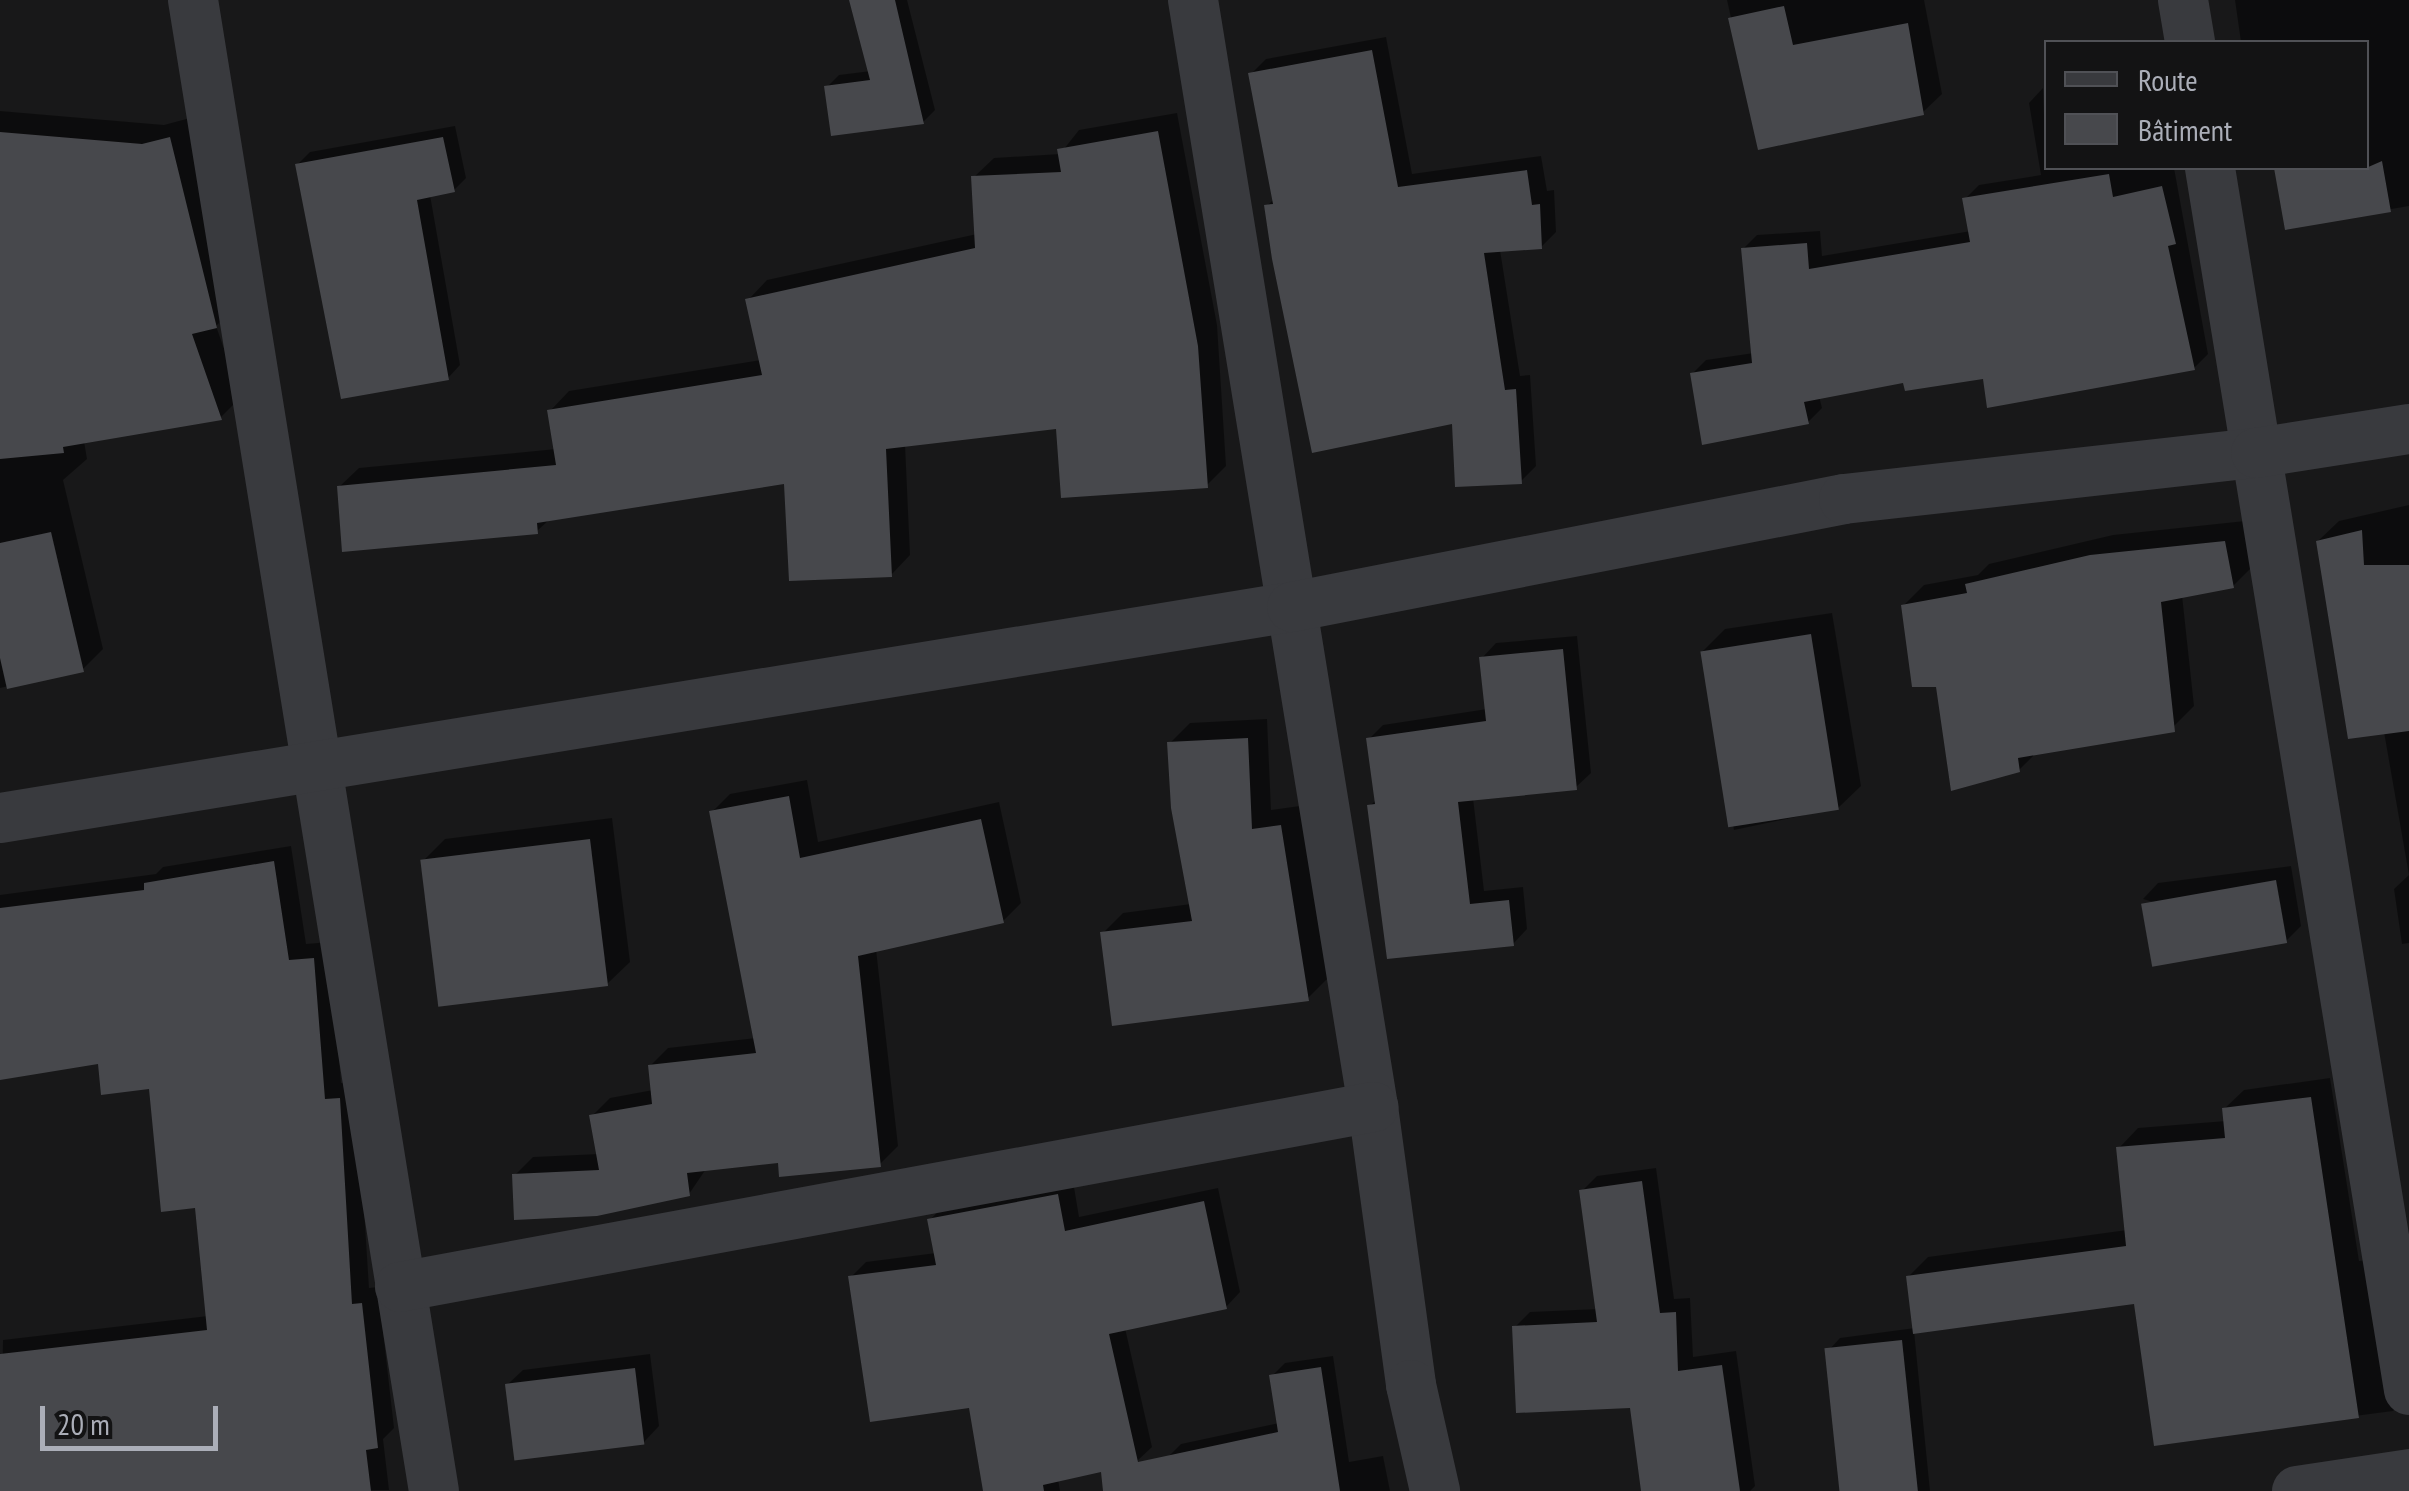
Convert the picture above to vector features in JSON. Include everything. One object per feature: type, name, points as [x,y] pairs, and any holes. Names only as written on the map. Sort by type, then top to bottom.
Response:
[{"type":"street","points":[[193,0],[434,1491]]},
{"type":"street","points":[[1194,0],[1373,1106],[1411,1385],[1435,1491]]},
{"type":"street","points":[[2183,0],[2190,40]]},
{"type":"street","points":[[2210,170],[2409,1390]]},
{"type":"street","points":[[0,818],[316,761],[1292,606],[1844,499],[2256,453],[2409,429]]},
{"type":"street","points":[[400,1286],[1373,1106]]},
{"type":"street","points":[[2296,1491],[2409,1474]]},
{"type":"building","points":[[849,0],[895,0],[924,124],[831,136],[824,86],[870,80]]},
{"type":"building","points":[[1784,6],[1793,45],[1908,23],[1924,115],[1758,150],[1728,18]]},
{"type":"building","points":[[1372,50],[1398,187],[1527,170],[1532,205],[1540,204],[1542,249],[1484,253],[1505,390],[1516,389],[1522,484],[1455,487],[1452,424],[1312,453],[1272,259],[1264,205],[1273,204],[1248,73]]},
{"type":"building","points":[[1158,131],[1198,346],[1208,488],[1061,498],[1056,429],[886,449],[892,577],[789,581],[784,484],[537,523],[538,534],[342,552],[337,486],[556,465],[547,410],[762,375],[745,299],[975,248],[971,176],[1061,172],[1057,149]]},
{"type":"building","points":[[0,132],[142,144],[170,137],[217,328],[192,334],[222,420],[63,447],[64,453],[0,459]]},
{"type":"building","points":[[443,137],[455,192],[417,200],[449,380],[341,399],[295,164]]},
{"type":"building","points":[[2382,161],[2391,212],[2285,230],[2274,170],[2369,170]]},
{"type":"building","points":[[2109,174],[2113,197],[2162,186],[2176,244],[2168,246],[2195,370],[1987,408],[1983,379],[1905,391],[1903,383],[1804,402],[1809,424],[1702,445],[1690,373],[1752,363],[1741,248],[1807,243],[1809,269],[1970,242],[1962,198]]},
{"type":"building","points":[[2362,530],[2364,565],[2409,565],[2409,731],[2348,739],[2316,541]]},
{"type":"building","points":[[51,532],[84,672],[7,689],[0,658],[0,543]]},
{"type":"building","points":[[2225,541],[2234,588],[2161,602],[2175,732],[2018,758],[2020,772],[1951,791],[1936,687],[1912,687],[1901,605],[1967,593],[1965,584],[2090,555]]},
{"type":"building","points":[[1811,634],[1839,810],[1728,827],[1700,652]]},
{"type":"building","points":[[1563,649],[1577,790],[1458,802],[1470,904],[1509,900],[1514,946],[1387,959],[1367,805],[1375,804],[1366,738],[1486,721],[1479,657]]},
{"type":"building","points":[[1248,738],[1252,829],[1281,825],[1309,1001],[1112,1026],[1100,932],[1192,921],[1171,808],[1167,742]]},
{"type":"building","points":[[789,796],[800,858],[981,819],[1004,923],[858,956],[881,1167],[779,1177],[778,1163],[687,1173],[690,1196],[597,1216],[514,1220],[512,1174],[599,1170],[589,1115],[652,1104],[648,1065],[756,1053],[709,811]]},
{"type":"building","points":[[590,839],[608,986],[438,1007],[420,860]]},
{"type":"building","points":[[274,861],[289,960],[314,958],[325,1099],[340,1098],[352,1304],[362,1303],[378,1448],[366,1450],[371,1491],[0,1491],[0,1354],[207,1330],[195,1208],[161,1212],[149,1089],[101,1095],[98,1064],[0,1080],[0,908],[144,890],[144,883]]},
{"type":"building","points":[[2276,880],[2287,943],[2152,967],[2141,904]]},
{"type":"building","points":[[2311,1097],[2359,1418],[2154,1446],[2134,1304],[1913,1334],[1906,1276],[2126,1246],[2116,1147],[2225,1138],[2222,1108]]},
{"type":"building","points":[[1642,1181],[1660,1313],[1676,1312],[1678,1371],[1722,1365],[1740,1491],[1641,1491],[1630,1408],[1516,1413],[1512,1326],[1597,1322],[1579,1190]]},
{"type":"building","points":[[1058,1194],[1065,1231],[1204,1201],[1227,1309],[1109,1334],[1138,1462],[1278,1432],[1269,1375],[1321,1367],[1340,1491],[1103,1491],[1101,1472],[1043,1485],[1044,1491],[983,1491],[969,1408],[870,1422],[848,1276],[936,1265],[927,1219]]},
{"type":"building","points":[[1902,1340],[1918,1491],[1839,1491],[1824,1348]]},
{"type":"building","points":[[635,1368],[644,1444],[514,1460],[505,1384]]}]
